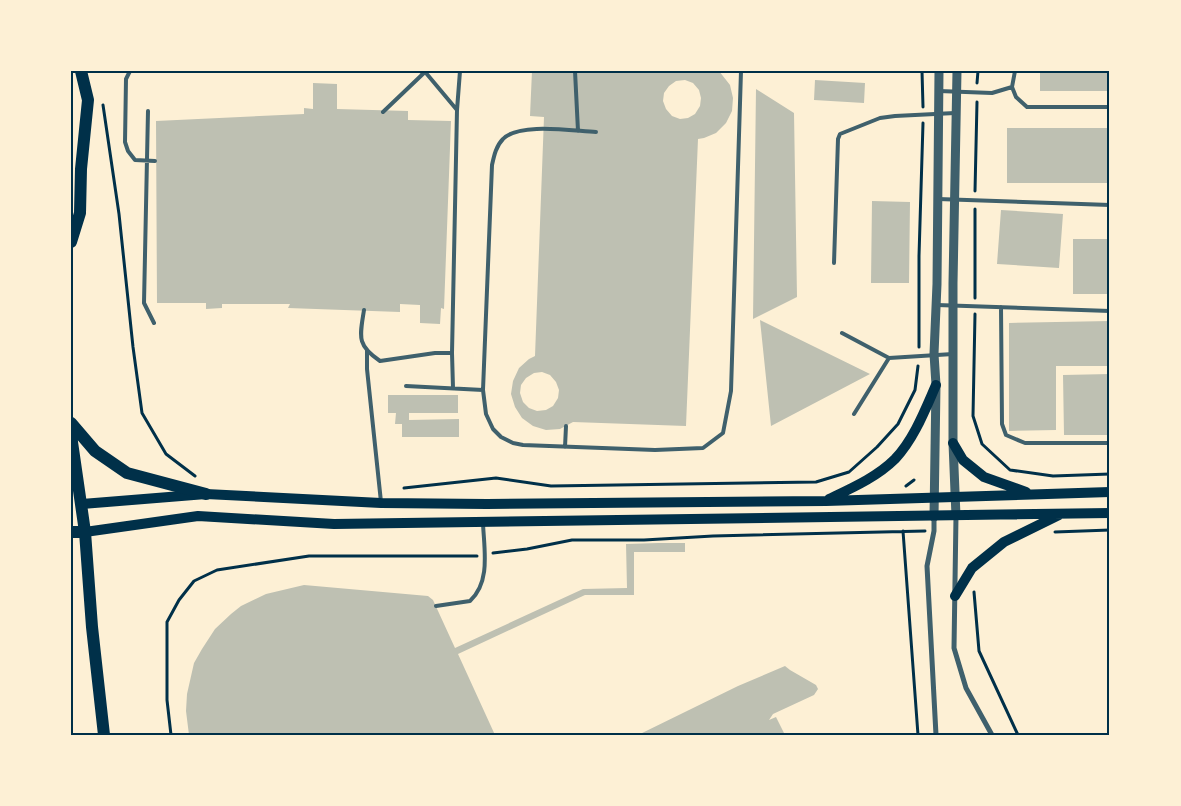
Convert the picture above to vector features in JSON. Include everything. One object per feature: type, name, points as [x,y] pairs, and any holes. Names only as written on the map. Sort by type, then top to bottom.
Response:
[{"type":"main road","points":[[71,242],[80,213],[81,169],[88,100],[81,71]]},
{"type":"main road","points":[[826,501],[872,476],[896,458],[920,422],[936,385]]},
{"type":"main road","points":[[71,422],[95,451],[127,473],[206,494]]},
{"type":"main road","points":[[71,435],[76,504],[85,532],[92,626],[104,735]]},
{"type":"main road","points":[[954,443],[968,466],[984,477],[1019,490],[1041,495]]},
{"type":"main road","points":[[76,504],[206,494],[381,503],[536,504],[826,501],[1110,492]]},
{"type":"main road","points":[[71,532],[85,532],[198,516],[334,524],[934,517],[1110,513]]},
{"type":"main road","points":[[955,596],[972,568],[1004,542],[1062,514]]},
{"type":"street","points":[[936,735],[927,566],[934,531],[936,385],[934,354],[939,71]]},
{"type":"street","points":[[957,71],[954,305],[956,497],[954,648],[966,688],[992,735]]},
{"type":"lane","points":[[130,71],[126,79],[125,142],[128,152],[135,160],[155,161]]},
{"type":"lane","points":[[420,71],[426,72],[457,110]]},
{"type":"lane","points":[[453,388],[452,353],[457,110],[460,71]]},
{"type":"lane","points":[[575,71],[578,131]]},
{"type":"lane","points":[[596,132],[544,129],[520,130],[501,140],[495,155],[492,174],[484,390],[484,402],[489,422],[501,437],[513,443],[523,445],[655,450],[703,448],[723,433],[731,391],[742,71]]},
{"type":"lane","points":[[1015,71],[1012,87],[1016,97],[1027,107],[1110,107]]},
{"type":"lane","points":[[383,112],[426,72]]},
{"type":"lane","points":[[939,91],[992,93],[1012,87]]},
{"type":"lane","points":[[148,112],[144,303],[154,323]]},
{"type":"lane","points":[[834,264],[838,139],[840,134],[880,118],[957,113]]},
{"type":"lane","points":[[938,199],[1110,205]]},
{"type":"lane","points":[[936,305],[1110,311]]},
{"type":"lane","points":[[1001,307],[1002,424],[1006,435],[1025,443],[1110,443]]},
{"type":"lane","points":[[364,310],[360,335],[364,348],[377,359],[382,361],[435,353],[452,353]]},
{"type":"lane","points":[[842,333],[889,358],[954,354]]},
{"type":"lane","points":[[367,350],[367,369],[381,503]]},
{"type":"lane","points":[[854,414],[889,358]]},
{"type":"lane","points":[[406,386],[484,390]]},
{"type":"lane","points":[[565,447],[566,426]]},
{"type":"lane","points":[[436,606],[470,601],[480,589],[484,579],[483,521]]},
{"type":"path","points":[[380,491],[496,478],[551,486],[816,482],[849,472],[877,447],[898,424],[915,390],[919,356],[922,71]]},
{"type":"path","points":[[103,104],[112,159],[142,413],[166,454]]},
{"type":"path","points":[[904,498],[904,487],[914,480]]},
{"type":"path","points":[[903,517],[918,735]]},
{"type":"path","points":[[171,735],[168,700],[167,622],[179,600],[194,581],[217,570],[309,556],[470,557],[572,540],[644,540],[713,536],[934,531]]},
{"type":"path","points":[[978,584],[974,593],[979,651],[1018,735]]},
{"type":"building","points":[[532,71],[719,71],[730,85],[733,98],[732,111],[726,123],[716,133],[698,139],[686,426],[573,422],[560,429],[546,430],[533,426],[522,418],[515,407],[511,394],[513,381],[519,368],[535,356],[544,117],[530,116]],"holes":[[[685,80],[693,83],[699,90],[700,106],[695,114],[688,118],[680,119],[672,116],[666,109],[663,101],[664,93],[676,81]],[[542,372],[550,375],[556,382],[559,390],[558,398],[553,406],[546,410],[537,411],[529,408],[523,402],[520,393],[521,385],[526,378],[534,373]]]},
{"type":"building","points":[[1040,71],[1110,71],[1110,91],[1040,91]]},
{"type":"building","points":[[815,80],[865,83],[864,103],[814,100]]},
{"type":"building","points":[[313,83],[337,84],[337,109],[408,111],[408,120],[451,121],[444,309],[441,308],[440,324],[420,323],[420,305],[400,304],[400,312],[288,308],[290,304],[222,304],[222,308],[206,309],[206,303],[157,303],[156,121],[304,114],[304,108],[313,109]]},
{"type":"building","points":[[756,89],[794,113],[797,297],[753,319]]},
{"type":"building","points":[[1007,128],[1110,128],[1110,183],[1007,183]]},
{"type":"building","points":[[872,201],[910,202],[909,283],[871,283]]},
{"type":"building","points":[[1001,210],[1063,214],[1059,268],[997,264]]},
{"type":"building","points":[[1073,239],[1110,239],[1110,294],[1073,294]]},
{"type":"building","points":[[760,320],[870,374],[771,426]]},
{"type":"building","points":[[1110,321],[1110,366],[1056,366],[1056,430],[1009,431],[1009,323]]},
{"type":"building","points":[[1110,374],[1110,435],[1064,435],[1063,375]]},
{"type":"building","points":[[388,395],[458,395],[458,413],[409,413],[409,420],[459,419],[459,437],[402,437],[402,424],[395,424],[396,413],[388,413]]},
{"type":"building","points":[[685,543],[685,552],[634,552],[634,595],[585,595],[458,654],[495,735],[189,735],[186,711],[187,694],[194,663],[215,629],[241,606],[266,594],[304,585],[428,596],[433,600],[455,648],[583,589],[627,588],[626,544]]},
{"type":"building","points":[[785,666],[816,685],[818,689],[814,695],[773,714],[769,720],[776,717],[785,735],[638,735],[738,686]]}]
